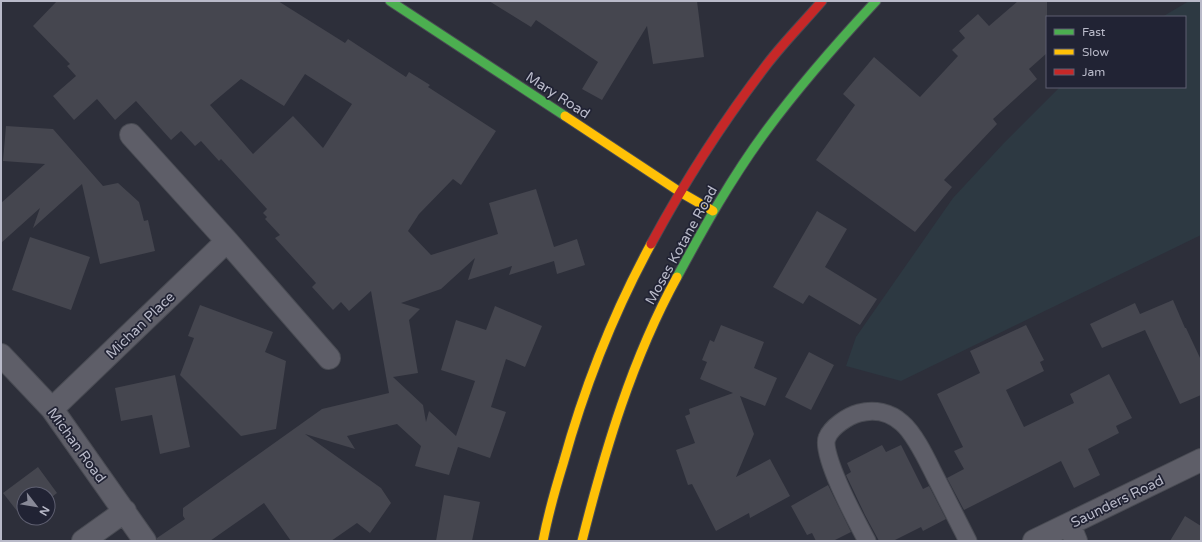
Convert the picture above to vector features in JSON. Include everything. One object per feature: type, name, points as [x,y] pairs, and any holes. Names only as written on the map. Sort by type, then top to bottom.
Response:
[{"type":"street","name":"Mary Road","points":[[390,1],[680,192],[713,211]]},
{"type":"street","name":"Moses Kotane Road","points":[[547,540],[563,461],[580,406],[607,334],[636,271],[680,192],[727,119],[768,62],[822,1]]},
{"type":"street","name":"Moses Kotane Road","points":[[582,541],[596,485],[628,386],[659,314],[713,211],[768,127],[851,26],[876,1]]},
{"type":"street","points":[[131,135],[227,241],[329,358]]},
{"type":"street","name":"Michan Place","points":[[52,409],[227,241]]},
{"type":"street","name":"Michan Road","points":[[1,355],[52,409],[145,541]]},
{"type":"street","name":"Saunders Road","points":[[1034,541],[1072,532],[1201,460]]},
{"type":"street","points":[[83,541],[125,511]]},
{"type":"lane","points":[[867,541],[838,483],[826,450],[826,438],[839,422],[858,413],[874,411],[890,414],[902,423],[921,448],[968,541]]},
{"type":"shaded area","points":[[1189,1],[1201,1],[1201,235],[901,381],[846,366],[856,337],[953,198],[1004,143],[1059,88],[1186,88],[1186,16],[1164,16]]},
{"type":"building","points":[[57,1],[278,1],[345,43],[348,39],[406,77],[409,72],[430,85],[428,87],[496,131],[461,185],[453,179],[419,214],[408,231],[431,255],[498,234],[489,203],[536,189],[554,247],[577,239],[585,265],[557,274],[554,261],[509,275],[512,266],[468,280],[475,258],[441,289],[401,303],[420,309],[409,320],[418,373],[393,377],[423,405],[426,422],[429,411],[456,436],[475,381],[441,370],[456,320],[486,330],[495,306],[542,326],[525,367],[506,359],[491,407],[506,412],[490,458],[458,447],[449,475],[415,466],[421,446],[397,424],[347,436],[355,449],[305,434],[381,488],[391,503],[370,533],[357,523],[331,541],[291,541],[264,503],[210,541],[157,541],[157,538],[185,519],[183,516],[183,508],[322,409],[389,393],[371,291],[349,311],[341,302],[333,310],[312,287],[316,283],[275,238],[280,235],[265,219],[267,217],[263,213],[267,209],[221,159],[219,161],[201,141],[195,146],[181,131],[171,140],[136,101],[115,120],[97,99],[74,120],[53,96],[76,76],[67,66],[70,64],[33,26]],"holes":[[[305,74],[352,104],[323,148],[293,116],[253,154],[210,105],[241,79],[284,106]]]},
{"type":"building","points":[[489,1],[697,1],[704,57],[653,64],[647,26],[602,100],[582,89],[598,62],[536,20],[531,27]]},
{"type":"building","points":[[1018,1],[1047,1],[1046,54],[1029,69],[1037,79],[993,119],[997,124],[944,180],[952,187],[915,232],[816,160],[855,105],[843,94],[874,57],[920,97],[958,56],[952,50],[965,38],[959,31],[978,14],[989,26]]},
{"type":"building","points":[[6,126],[53,129],[103,186],[118,183],[139,202],[144,221],[148,220],[155,251],[100,264],[82,184],[33,228],[40,208],[1,243],[1,203],[45,164],[3,161]]},
{"type":"building","points":[[817,211],[847,229],[825,267],[877,299],[860,325],[809,295],[803,304],[773,287]]},
{"type":"building","points":[[30,237],[90,257],[71,310],[12,290]]},
{"type":"building","points":[[1173,300],[1201,360],[1201,395],[1180,404],[1145,330],[1102,348],[1090,324],[1135,303],[1140,314]]},
{"type":"building","points":[[200,305],[273,332],[265,352],[286,361],[276,429],[241,436],[180,375],[194,338],[188,336]]},
{"type":"building","points":[[721,325],[764,342],[754,368],[777,378],[765,406],[740,396],[754,434],[736,477],[770,459],[790,496],[750,518],[749,513],[716,531],[692,484],[688,485],[676,450],[695,443],[685,416],[690,414],[689,409],[733,393],[700,379],[707,362],[702,360],[710,340],[714,342]]},
{"type":"building","points":[[1026,325],[1044,360],[1040,362],[1044,371],[1006,390],[1024,427],[1074,403],[1070,394],[1109,374],[1132,418],[1116,426],[1119,433],[1088,449],[1100,475],[1074,488],[1061,461],[964,510],[947,478],[964,469],[954,451],[963,447],[937,394],[980,373],[970,351]]},
{"type":"building","points":[[809,352],[834,365],[811,410],[785,397]]},
{"type":"building","points":[[175,375],[190,447],[160,454],[152,415],[121,421],[115,388]]},
{"type":"building","points":[[882,445],[886,452],[901,445],[923,489],[929,486],[946,519],[923,531],[921,527],[893,541],[879,541],[846,475],[851,472],[847,463]]},
{"type":"building","points":[[38,467],[52,486],[16,486],[16,510],[3,493]]},
{"type":"building","points":[[828,485],[851,532],[833,541],[816,541],[812,533],[807,535],[791,506]]},
{"type":"building","points":[[444,495],[480,502],[472,541],[436,541]]},
{"type":"building","points":[[1185,516],[1201,526],[1201,541],[1170,541]]},
{"type":"traffic: fast","points":[[390,1],[565,116]]},
{"type":"traffic: fast","points":[[677,277],[719,202],[766,131],[819,64],[876,1]]},
{"type":"traffic: slow","points":[[565,116],[680,192],[713,211]]},
{"type":"traffic: slow","points":[[543,541],[557,483],[590,379],[624,297],[651,244]]},
{"type":"traffic: slow","points":[[582,541],[600,473],[621,406],[646,340],[677,277]]},
{"type":"traffic: jam","points":[[651,244],[691,174],[736,106],[774,55],[822,1]]}]
